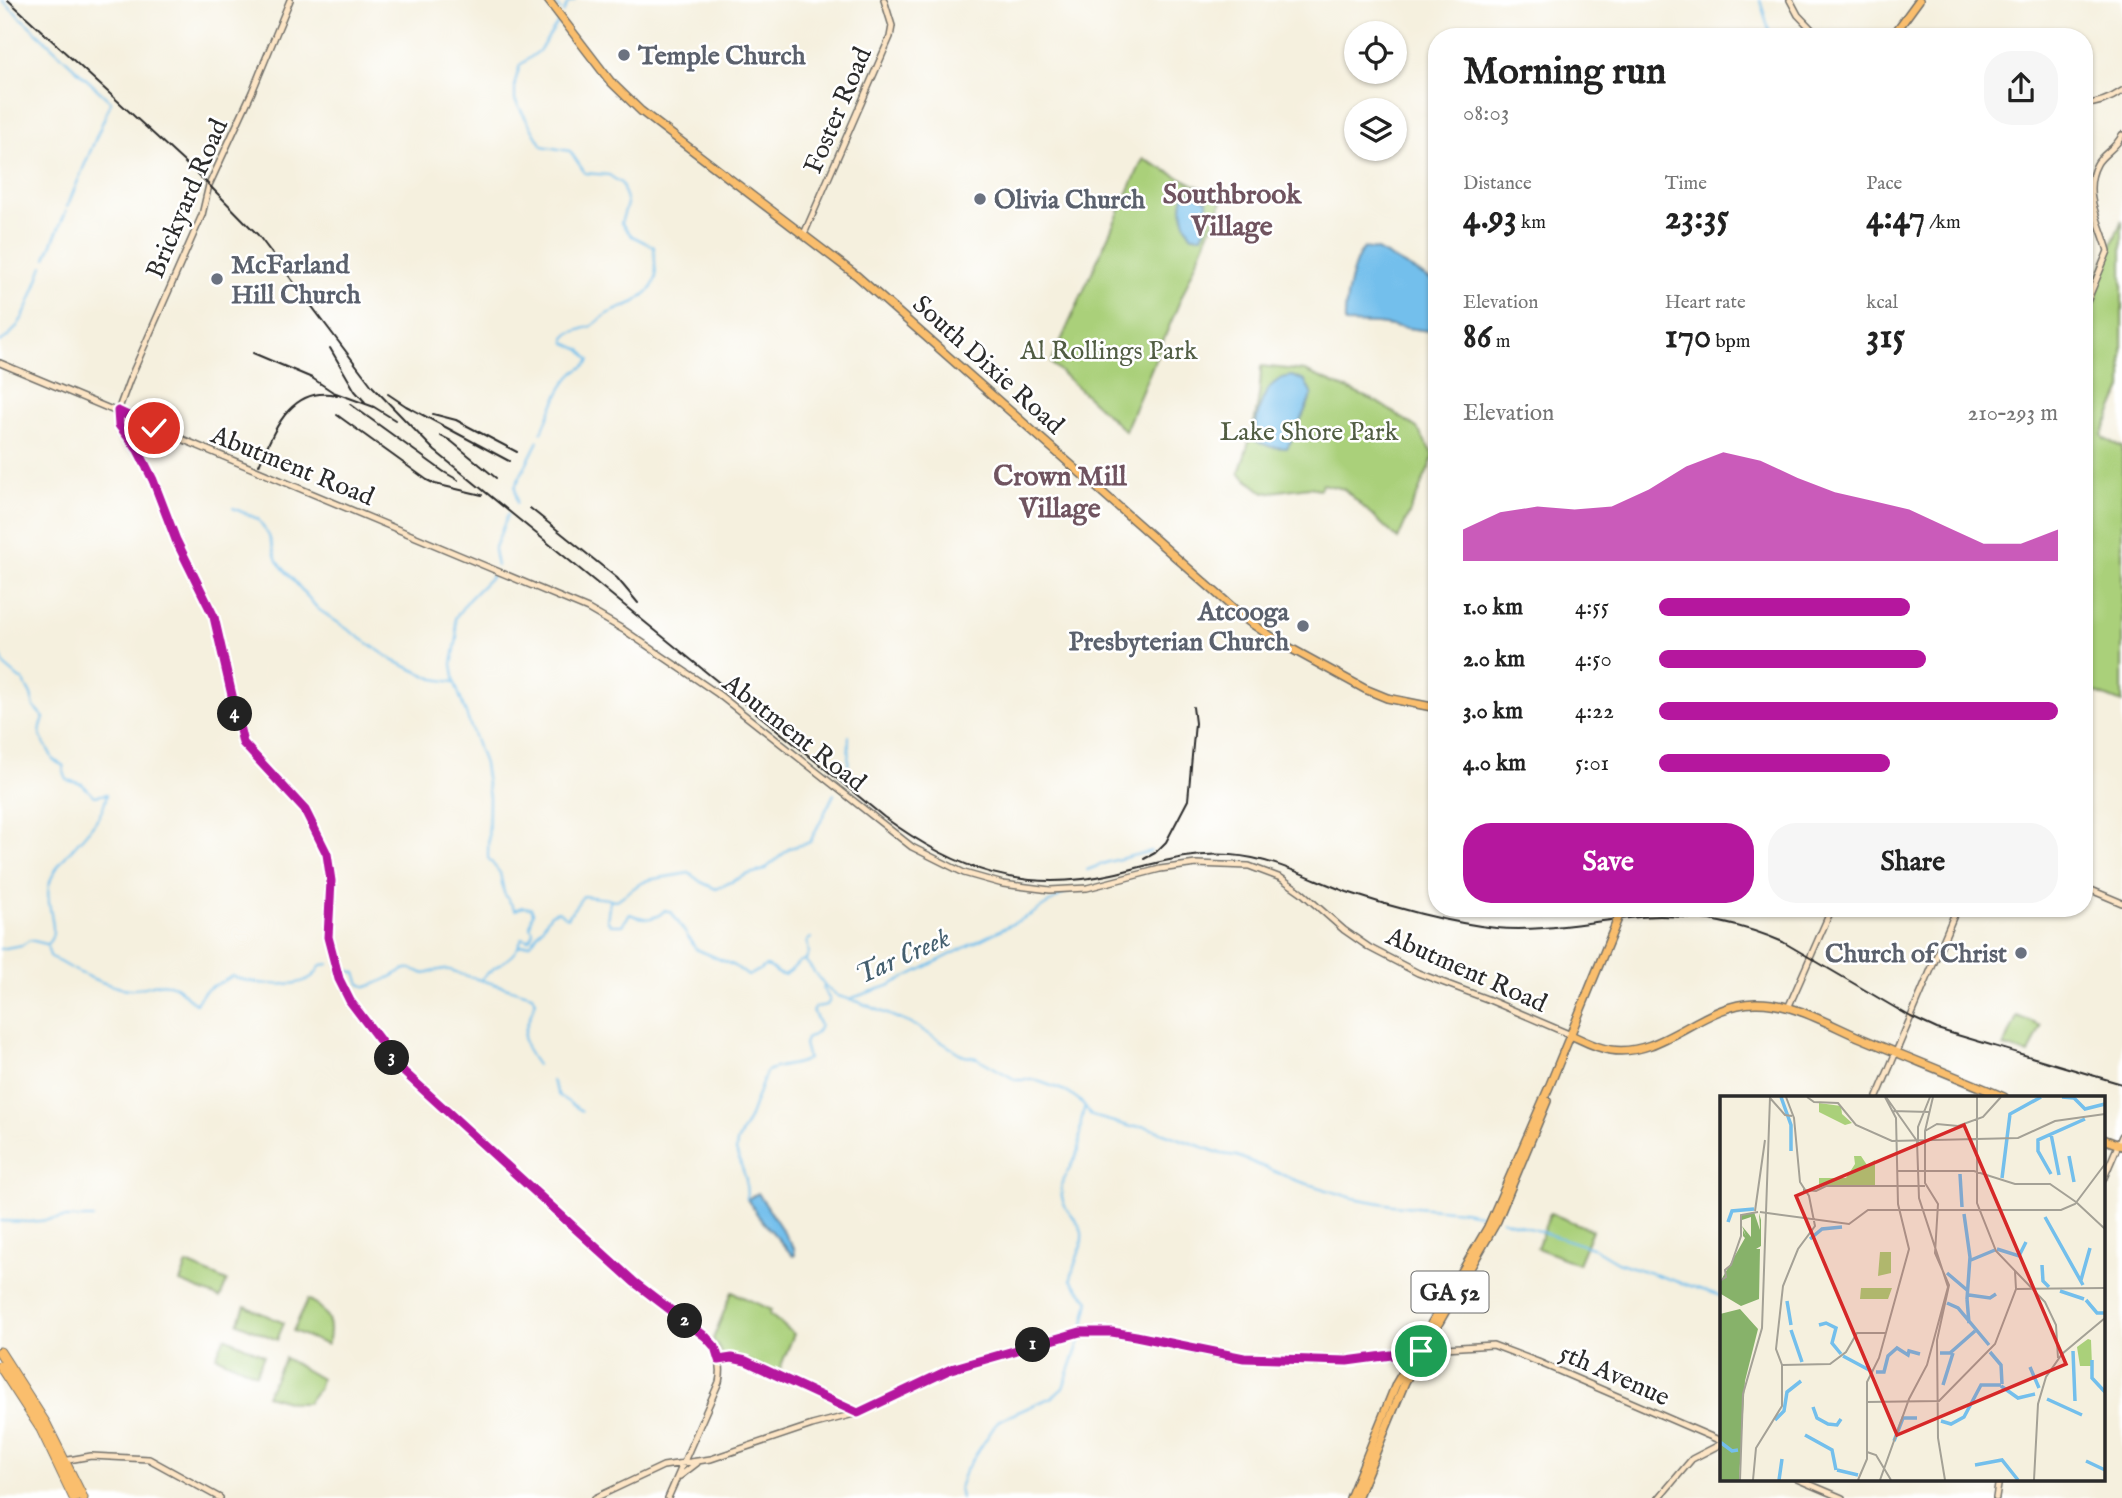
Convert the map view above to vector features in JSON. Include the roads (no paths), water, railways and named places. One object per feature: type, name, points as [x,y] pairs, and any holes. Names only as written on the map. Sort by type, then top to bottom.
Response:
[{"type":"highway","points":[[0,1352],[30,1395],[62,1461],[74,1498]]},
{"type":"highway","points":[[0,1366],[83,1498]]},
{"type":"main road","name":"South Dixie Road","points":[[548,0],[610,81],[641,111],[856,275],[1248,621],[1271,638],[1365,689],[1387,698],[1428,706]]},
{"type":"main road","points":[[1899,28],[1919,0]]},
{"type":"main road","points":[[1905,28],[1925,0]]},
{"type":"main road","name":"GA 52","points":[[1350,1498],[1396,1384],[1482,1252],[1497,1222],[1618,917]]},
{"type":"main road","points":[[1571,1035],[1605,1049],[1633,1050],[1650,1045],[1703,1018],[1732,1007],[1755,1003],[1788,1008],[2001,1096]]},
{"type":"main road","name":"GA 52","points":[[1357,1498],[1417,1351]]},
{"type":"street","name":"Brickyard Road","points":[[118,411],[144,343],[202,215],[210,183],[290,0]]},
{"type":"street","name":"Foster Road","points":[[804,234],[890,37],[892,26],[884,0]]},
{"type":"street","points":[[1790,0],[1798,15],[1810,28]]},
{"type":"street","points":[[2093,104],[2110,99],[2122,91]]},
{"type":"street","points":[[2093,172],[2099,160],[2112,151],[2122,135]]},
{"type":"street","points":[[2093,207],[2108,251],[2093,287]]},
{"type":"street","name":"Abutment Road","points":[[0,363],[588,609],[626,631],[718,694],[912,847],[964,873],[1003,884],[1050,890],[1087,888],[1160,869],[1196,864],[1249,866],[1282,878],[1344,930],[1394,961],[1419,974],[1488,999],[1571,1035]]},
{"type":"street","points":[[118,411],[119,425],[145,463],[176,540],[214,617],[243,743],[305,810],[327,854],[331,881],[328,937],[339,979],[350,1001],[404,1072],[634,1282],[706,1337],[715,1347],[719,1360],[719,1382],[668,1498]]},
{"type":"street","points":[[2093,891],[2122,903]]},
{"type":"street","points":[[1788,1008],[1828,917]]},
{"type":"street","points":[[1877,1096],[1953,917]]},
{"type":"street","points":[[2104,1178],[2121,1142]]},
{"type":"street","points":[[677,1478],[700,1461],[812,1424],[858,1413],[951,1369],[1080,1332],[1112,1332],[1244,1358],[1347,1361],[1417,1351]]},
{"type":"street","name":"5th Avenue","points":[[1417,1351],[1493,1345],[1720,1442]]},
{"type":"street","points":[[719,1360],[732,1358],[746,1361],[858,1413]]},
{"type":"street","points":[[1659,1498],[1692,1459],[1720,1443]]},
{"type":"street","points":[[690,1449],[692,1458],[700,1461]]},
{"type":"street","points":[[62,1461],[111,1456],[149,1459],[220,1498]]},
{"type":"street","points":[[595,1498],[617,1485],[665,1465],[700,1461]]},
{"type":"street","points":[[665,1465],[675,1468],[677,1478]]},
{"type":"street","points":[[1799,1480],[1842,1498]]},
{"type":"street","points":[[1996,1498],[2000,1480]]},
{"type":"water","points":[[1187,191],[1207,200],[1207,225],[1202,236],[1192,236],[1184,220],[1182,207]]},
{"type":"water","points":[[1364,248],[1377,250],[1428,278],[1428,331],[1345,323],[1350,284]]},
{"type":"water","points":[[1292,376],[1305,381],[1312,395],[1287,448],[1271,447],[1254,440],[1259,410],[1267,391],[1282,378]]},
{"type":"water","points":[[758,1193],[794,1248],[795,1255],[793,1256],[759,1217],[747,1199]]},
{"type":"waterway","points":[[2,0],[111,102],[67,207]]},
{"type":"waterway","points":[[554,0],[561,11]]},
{"type":"waterway","points":[[563,13],[568,3],[575,0]]},
{"type":"waterway","name":"Tar Creek","points":[[1760,0],[1768,28]]},
{"type":"waterway","points":[[541,433],[563,387],[573,374],[590,360],[581,350],[566,343],[565,338],[570,333],[592,326],[607,314],[635,302],[651,289],[656,278],[654,247],[632,236],[621,223],[627,204],[622,184],[609,175],[585,173],[570,151],[542,146],[515,100],[515,82],[520,65],[539,51],[559,21]]},
{"type":"waterway","points":[[46,258],[66,211]]},
{"type":"waterway","points":[[0,342],[22,318],[43,266]]},
{"type":"waterway","points":[[517,503],[515,487],[538,441]]},
{"type":"waterway","points":[[233,508],[258,519],[269,536],[277,561],[318,609],[394,661],[434,679],[454,682]]},
{"type":"waterway","points":[[497,566],[494,550],[508,514]]},
{"type":"waterway","points":[[481,980],[514,953],[522,938],[528,940],[532,937],[533,931],[530,927],[533,912],[531,908],[515,910],[504,893],[500,873],[488,858],[489,798],[484,764],[455,683],[452,664],[457,638],[455,618],[493,575]]},
{"type":"waterway","points":[[0,653],[5,666],[24,682],[34,707],[44,718],[40,732],[42,740],[53,760],[64,766],[67,780],[82,784],[94,796],[107,794],[98,818],[65,857],[51,879],[48,897],[53,932],[47,944]]},
{"type":"waterway","points":[[848,772],[849,736]]},
{"type":"waterway","points":[[519,946],[531,944],[551,914],[558,911],[567,918],[583,896],[617,900],[648,880],[689,873],[716,889],[764,870],[790,848],[810,842],[834,794]]},
{"type":"waterway","name":"Tar Creek","points":[[1087,870],[1151,851]]},
{"type":"waterway","name":"Tar Creek","points":[[852,998],[888,986],[1032,914],[1066,892]]},
{"type":"waterway","name":"Tar Creek","points":[[610,901],[607,920],[611,925],[622,925],[630,914],[649,918],[665,910],[672,913],[696,949],[735,966],[748,976],[766,966],[784,975],[804,960]]},
{"type":"waterway","points":[[806,959],[809,952],[807,941],[811,938]]},
{"type":"waterway","points":[[0,949],[22,945],[30,940],[46,944]]},
{"type":"waterway","points":[[47,946],[50,956],[101,982],[132,989],[169,984],[178,988],[196,1004],[207,989],[232,976],[260,983],[293,983],[312,977],[321,965],[329,964]]},
{"type":"waterway","points":[[805,960],[824,985],[838,996],[916,1026],[964,1056],[977,1058],[1016,1080],[1035,1080],[1068,1092],[1079,1100],[1092,1116],[1132,1127],[1144,1126],[1353,1198],[1490,1216]]},
{"type":"waterway","points":[[338,964],[356,973],[360,984],[367,987],[406,969],[425,974],[447,970],[532,995],[535,1001],[524,1040],[537,1065]]},
{"type":"waterway","points":[[747,1199],[746,1179],[736,1151],[737,1142],[749,1119],[766,1072],[808,1059],[804,1044],[820,1026],[813,1010],[827,1005],[830,1000],[823,989],[824,986]]},
{"type":"waterway","points":[[552,1081],[559,1096],[582,1111]]},
{"type":"waterway","points":[[1083,1329],[1089,1301],[1071,1280],[1082,1233],[1065,1206],[1062,1185],[1077,1154],[1084,1109]]},
{"type":"waterway","points":[[0,1221],[93,1218]]},
{"type":"waterway","points":[[1501,1219],[1595,1249],[1617,1262],[1720,1296]]},
{"type":"waterway","points":[[961,1498],[959,1488],[965,1471],[998,1421],[1054,1396],[1063,1388],[1082,1335]]},
{"type":"railway","points":[[8,0],[209,185],[258,235],[372,386],[435,451],[884,817],[911,835],[964,864],[1020,879],[1049,881],[1112,874],[1198,855],[1246,857],[1276,864],[1347,892],[1428,915]]},
{"type":"railway","points":[[330,348],[355,391],[365,402]]},
{"type":"railway","points":[[253,353],[312,378],[333,392],[374,407],[395,420]]},
{"type":"railway","points":[[388,394],[509,461]]},
{"type":"railway","points":[[259,465],[278,425],[296,404],[307,397],[337,395]]},
{"type":"railway","points":[[350,404],[458,480]]},
{"type":"railway","points":[[433,414],[456,420],[517,452]]},
{"type":"railway","points":[[337,415],[427,480],[482,495]]},
{"type":"railway","points":[[441,436],[496,478]]},
{"type":"railway","points":[[530,508],[617,578],[638,603]]},
{"type":"railway","points":[[1144,859],[1166,842],[1188,800],[1195,723],[1193,707]]},
{"type":"railway","points":[[1437,917],[1496,928],[1517,929],[1646,917]]},
{"type":"railway","points":[[1676,917],[1723,923],[1783,942],[1911,1017],[1937,1029],[2122,1084]]},
{"type":"place","name":"Temple Church","points":[[624,55]]},
{"type":"place","name":"Olivia Church","points":[[980,199]]},
{"type":"place","name":"McFarland Hill Church","points":[[217,279]]},
{"type":"place","name":"Atcooga Presbyterian Church","points":[[1303,626]]},
{"type":"place","name":"Church of Christ","points":[[2021,953]]},
{"type":"district","name":"Southbrook Village","points":[[1232,209]]},
{"type":"district","name":"Crown Mill Village","points":[[1060,491]]},
{"type":"park label","name":"Al Rollings Park","points":[[1109,350]]},
{"type":"park label","name":"Lake Shore Park","points":[[1309,431]]}]
